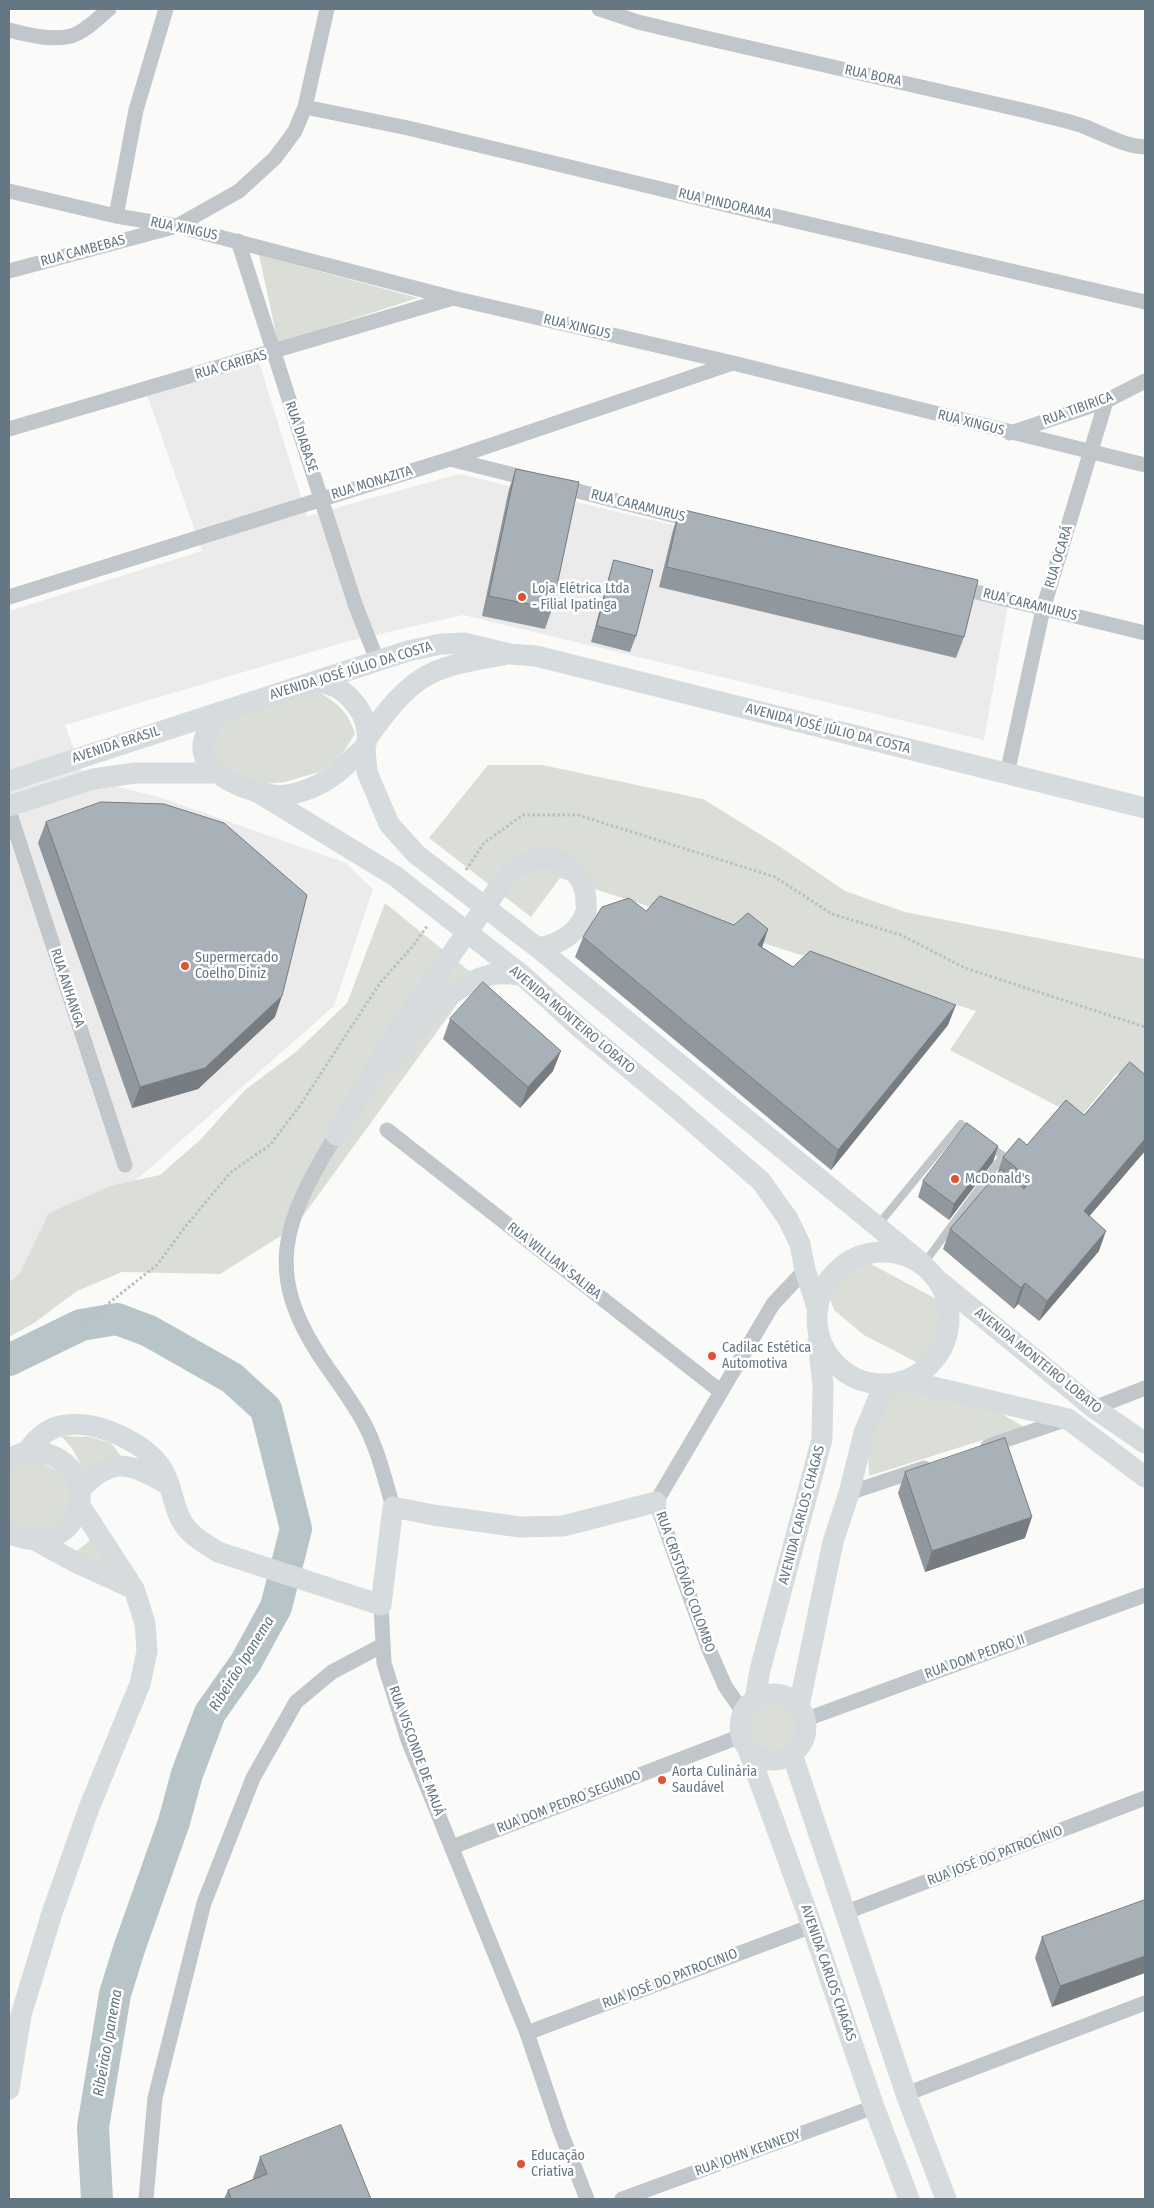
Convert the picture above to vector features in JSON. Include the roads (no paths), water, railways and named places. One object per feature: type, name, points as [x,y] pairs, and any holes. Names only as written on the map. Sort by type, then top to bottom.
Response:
[{"type":"main road","name":"AVENIDA JOSÉ JÚLIO DA COSTA","points":[[224,711],[317,682],[378,660],[441,644],[464,642],[510,654],[536,656],[1145,808]]},
{"type":"main road","name":"AVENIDA JOSÉ JÚLIO DA COSTA","points":[[367,743],[401,696],[427,676],[458,663],[510,654]]},
{"type":"main road","points":[[224,711],[207,732],[204,743],[207,763],[214,772],[225,779],[271,796],[289,795],[305,791],[323,783],[367,743],[364,716],[356,705],[336,688],[317,682]]},
{"type":"main road","name":"AVENIDA BRASIL","points":[[9,781],[224,711]]},
{"type":"main road","name":"AVENIDA MONTEIRO LOBATO","points":[[367,743],[367,772],[388,824],[416,854],[504,924],[538,948],[878,1225],[1094,1408],[1145,1443]]},
{"type":"main road","name":"AVENIDA BRASIL","points":[[9,806],[93,779],[136,773],[214,772]]},
{"type":"main road","name":"AVENIDA MONTEIRO LOBATO","points":[[259,793],[395,876],[522,975],[579,1027],[761,1181],[788,1219],[800,1244],[805,1270],[817,1307]]},
{"type":"main road","points":[[336,1135],[401,1025],[510,872],[524,864],[543,858],[559,860],[572,868],[580,878],[586,894],[586,913],[580,924],[566,938],[555,945],[538,948]]},
{"type":"main road","points":[[336,1135],[418,1029],[450,995],[465,984],[486,976],[498,974],[522,975]]},
{"type":"main road","points":[[876,1252],[908,1257],[929,1270],[944,1291],[950,1308],[950,1326],[945,1344],[936,1359],[924,1372],[898,1382],[878,1385],[850,1377],[828,1356],[816,1329],[817,1307],[824,1287],[837,1270],[855,1258],[876,1252]]},
{"type":"main road","name":"AVENIDA CARLOS CHAGAS","points":[[749,1706],[763,1661],[822,1439],[822,1385],[816,1329]]},
{"type":"main road","points":[[801,1713],[833,1542],[849,1493],[864,1433],[878,1400],[898,1382]]},
{"type":"main road","name":"AVENIDA MONTEIRO LOBATO","points":[[898,1382],[1068,1419],[1145,1476]]},
{"type":"main road","points":[[18,1456],[47,1431],[67,1425],[110,1431],[144,1450],[161,1467],[170,1486],[181,1521],[196,1538],[218,1552],[381,1605]]},
{"type":"main road","points":[[9,2089],[21,2015],[52,1913],[89,1808],[140,1684],[147,1651],[145,1623],[134,1589],[79,1497],[72,1470],[56,1456],[42,1452],[18,1456]]},
{"type":"main road","points":[[9,1551],[35,1540],[52,1537],[65,1530],[74,1518],[79,1497],[100,1471],[122,1465],[145,1472],[170,1486]]},
{"type":"main road","name":"RUA CRISTÓVÃO COLOMBO","points":[[393,1507],[433,1515],[520,1527],[563,1526],[656,1502]]},
{"type":"main road","name":"RUA VISCONDE DE MAUÁ","points":[[381,1605],[393,1507]]},
{"type":"main road","points":[[9,1532],[23,1539],[35,1540],[75,1562],[134,1589]]},
{"type":"main road","points":[[773,1694],[791,1699],[801,1713],[806,1726],[804,1736],[792,1754],[783,1758],[763,1758],[744,1742],[740,1720],[749,1706],[773,1694]]},
{"type":"main road","name":"AVENIDA CARLOS CHAGAS","points":[[744,1742],[812,1926],[874,2107],[909,2199]]},
{"type":"main road","points":[[792,1754],[906,2094],[946,2199]]},
{"type":"street","points":[[9,30],[55,38],[72,36],[83,30],[109,9]]},
{"type":"street","name":"RUA CAMBEBAS","points":[[116,216],[136,110],[166,9]]},
{"type":"street","name":"RUA CAMBEBAS","points":[[9,271],[177,226],[239,191],[275,158],[295,131],[304,107],[327,9]]},
{"type":"street","name":"RUA BORA","points":[[599,9],[638,22],[706,39],[1031,112],[1084,127],[1137,147],[1145,147]]},
{"type":"street","name":"RUA PINDORAMA","points":[[304,107],[435,135],[1145,302]]},
{"type":"street","name":"RUA XINGUS","points":[[9,191],[116,216],[177,226],[453,298],[733,363],[1145,465]]},
{"type":"street","name":"RUA DIABASE","points":[[238,241],[355,604],[378,660]]},
{"type":"street","name":"RUA CARIBAS","points":[[9,429],[453,298]]},
{"type":"street","name":"RUA MONAZITA","points":[[9,597],[450,459],[733,363]]},
{"type":"street","name":"RUA TIBIRICA","points":[[1010,433],[1106,400],[1145,381]]},
{"type":"street","name":"RUA OCARÁ","points":[[1006,774],[1043,609],[1106,400]]},
{"type":"street","name":"RUA CARAMURUS","points":[[450,459],[708,524]]},
{"type":"street","name":"RUA CARAMURUS","points":[[938,582],[1145,633]]},
{"type":"street","name":"RUA ANHANGA","points":[[9,811],[125,1165]]},
{"type":"street","name":"RUA WILLIAN SALIBA","points":[[387,1130],[720,1391]]},
{"type":"street","name":"RUA VISCONDE DE MAUÁ","points":[[336,1135],[317,1168],[290,1225],[286,1268],[288,1289],[306,1334],[323,1362],[345,1390],[366,1427],[393,1507]]},
{"type":"street","points":[[656,1502],[720,1391],[774,1304],[805,1270]]},
{"type":"street","points":[[1094,1408],[1145,1388]]},
{"type":"street","points":[[977,1450],[1068,1419]]},
{"type":"street","points":[[849,1493],[940,1462]]},
{"type":"street","name":"RUA CRISTÓVÃO COLOMBO","points":[[656,1502],[708,1647],[725,1686],[749,1706]]},
{"type":"street","name":"RUA DOM PEDRO II","points":[[801,1713],[1145,1595]]},
{"type":"street","name":"RUA VISCONDE DE MAUÁ","points":[[381,1605],[384,1663],[408,1740],[527,2033],[560,2130],[587,2199]]},
{"type":"street","points":[[146,2199],[155,2098],[204,1902],[253,1778],[296,1702],[332,1672],[383,1645]]},
{"type":"street","name":"RUA DOM PEDRO SEGUNDO","points":[[452,1847],[744,1742]]},
{"type":"street","name":"RUA JOSÉ DO PATROCÍNIO","points":[[844,1913],[1145,1798]]},
{"type":"street","name":"RUA JOSÉ DO PATROCINIO","points":[[527,2033],[812,1926]]},
{"type":"street","points":[[906,2094],[1145,2003]]},
{"type":"street","name":"RUA JOHN KENNEDY","points":[[622,2199],[874,2107]]},
{"type":"lane","points":[[878,1225],[961,1124],[975,1135]]},
{"type":"lane","points":[[929,1270],[1004,1156],[982,1140]]},
{"type":"waterway","name":"Ribeirão Ipanema","points":[[9,1360],[81,1325],[117,1319],[149,1331],[232,1378],[266,1409],[296,1529],[276,1607],[246,1662],[210,1713],[187,1774],[174,1822],[115,1994],[93,2127],[97,2199]]},
{"type":"place","name":"Loja Elétrica Ltda - Filial Ipatinga","points":[[522,597]]},
{"type":"place","name":"Supermercado Coelho Diniz","points":[[185,966]]},
{"type":"place","name":"McDonald's","points":[[955,1179]]},
{"type":"place","name":"Cadilac Estética Automotiva","points":[[712,1356]]},
{"type":"place","name":"Aorta Culinária Saudável","points":[[662,1780]]},
{"type":"place","name":"Educação Criativa","points":[[521,2164]]}]
